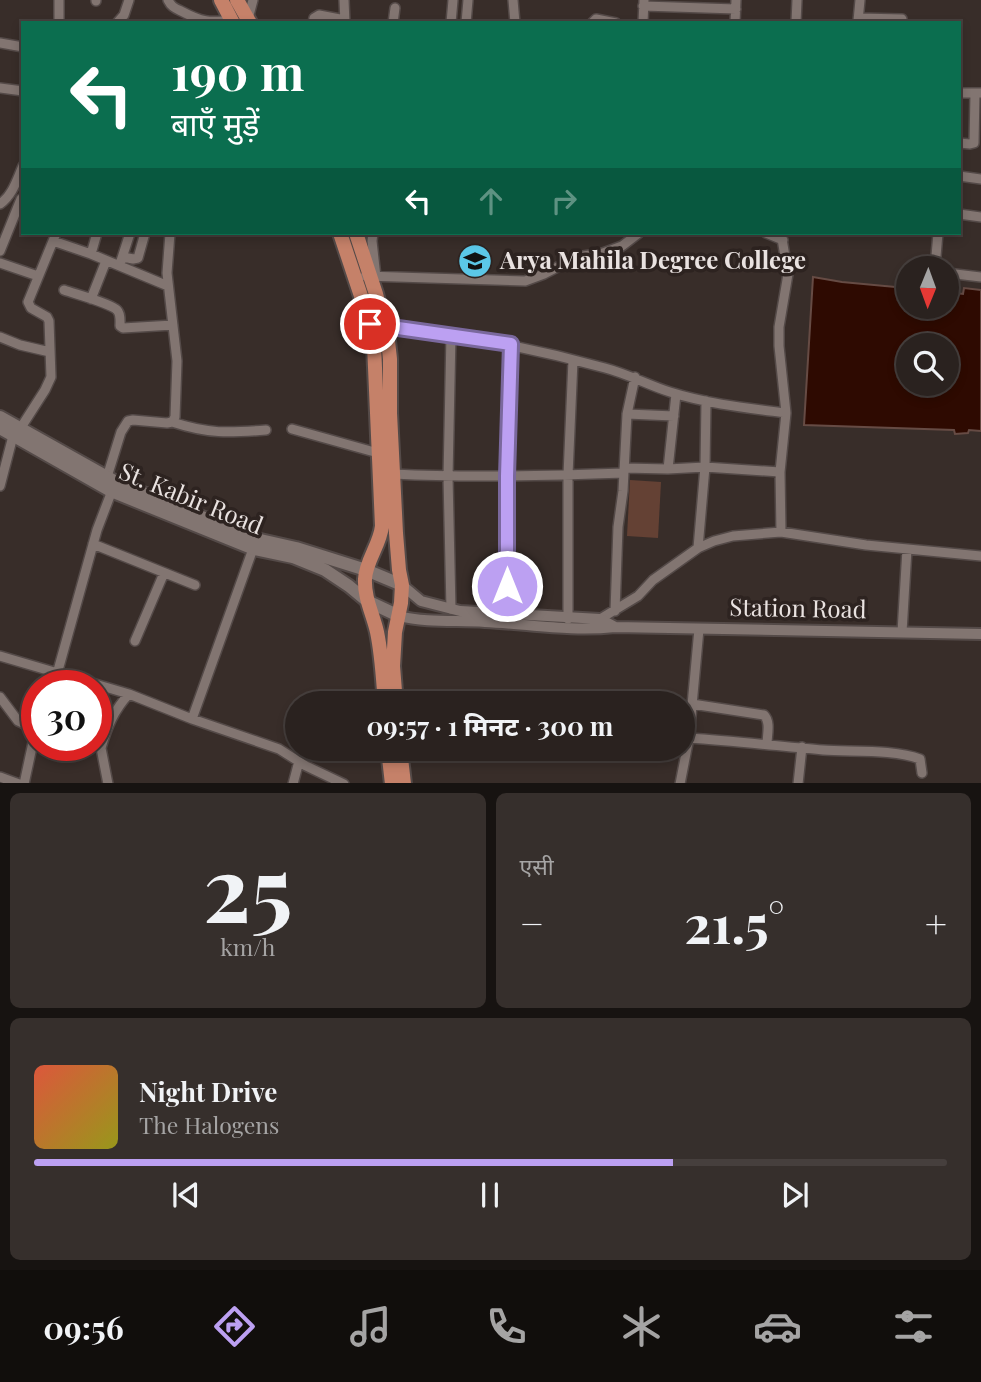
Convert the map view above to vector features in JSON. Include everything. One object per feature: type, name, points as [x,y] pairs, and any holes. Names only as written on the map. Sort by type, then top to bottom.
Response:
[{"type":"main road","points":[[220,0],[233,21]]},
{"type":"main road","points":[[234,21],[237,0]]},
{"type":"main road","points":[[341,235],[354,275],[390,359],[396,533],[402,585],[395,632],[395,691]]},
{"type":"main road","points":[[356,235],[373,276],[377,325],[378,453],[382,526],[365,579],[367,601],[380,648],[383,691]]},
{"type":"main road","name":"St. Kabir Road","points":[[0,416],[16,432]]},
{"type":"main road","name":"St. Kabir Road","points":[[0,428],[16,432],[111,484],[325,570],[367,601],[399,616]]},
{"type":"main road","name":"St. Kabir Road","points":[[255,544],[296,548],[366,570],[402,585]]},
{"type":"main road","points":[[389,761],[392,783]]},
{"type":"main road","points":[[401,761],[404,783]]},
{"type":"street","points":[[59,0],[59,21]]},
{"type":"street","points":[[119,21],[129,0]]},
{"type":"street","points":[[168,0],[171,6],[201,21]]},
{"type":"street","points":[[235,21],[253,0]]},
{"type":"street","points":[[313,21],[319,15],[345,21],[344,0]]},
{"type":"street","points":[[451,21],[453,0]]},
{"type":"street","points":[[466,21],[468,0]]},
{"type":"street","points":[[513,0],[515,21]]},
{"type":"street","points":[[796,21],[797,0]]},
{"type":"street","points":[[860,0],[858,20],[902,19]]},
{"type":"street","points":[[643,21],[644,3],[736,5]]},
{"type":"street","points":[[393,21],[395,8]]},
{"type":"street","points":[[0,43],[21,47]]},
{"type":"street","points":[[0,88],[21,91]]},
{"type":"street","points":[[961,144],[974,143],[978,127],[978,93]]},
{"type":"street","points":[[0,204],[9,195],[21,170]]},
{"type":"street","points":[[961,176],[981,179]]},
{"type":"street","points":[[9,195],[21,200]]},
{"type":"street","points":[[0,251],[21,202]]},
{"type":"street","points":[[961,214],[981,217]]},
{"type":"street","points":[[91,254],[96,235]]},
{"type":"street","points":[[121,262],[129,235]]},
{"type":"street","points":[[0,486],[16,432],[50,382],[52,370],[47,317],[28,305],[29,296],[54,237],[106,261],[121,262],[138,258],[144,235]]},
{"type":"street","points":[[170,235],[167,259],[177,361],[176,413],[172,422]]},
{"type":"street","points":[[373,235],[373,276]]},
{"type":"street","points":[[354,275],[525,281],[577,257],[603,253],[622,246],[636,235]]},
{"type":"street","points":[[936,256],[938,235]]},
{"type":"street","points":[[781,532],[780,472],[786,413],[779,327],[788,274],[782,236]]},
{"type":"street","points":[[91,299],[106,261]]},
{"type":"street","points":[[0,262],[38,276]]},
{"type":"street","points":[[121,262],[169,286]]},
{"type":"street","points":[[959,274],[981,277]]},
{"type":"street","points":[[64,290],[117,310],[120,314],[120,326],[123,328],[173,325]]},
{"type":"street","points":[[377,325],[511,344],[614,370],[676,394],[786,413]]},
{"type":"street","points":[[450,334],[448,477],[451,609]]},
{"type":"street","points":[[0,337],[50,352]]},
{"type":"street","points":[[507,614],[511,344]]},
{"type":"street","points":[[568,619],[568,475],[573,360]]},
{"type":"street","points":[[615,611],[618,527],[627,414],[635,377]]},
{"type":"street","points":[[668,469],[676,394]]},
{"type":"street","points":[[698,548],[705,467],[706,401]]},
{"type":"street","points":[[627,414],[674,416]]},
{"type":"street","points":[[54,670],[111,484],[121,432],[128,421],[172,422],[212,432],[265,430]]},
{"type":"street","points":[[292,429],[378,453]]},
{"type":"street","points":[[394,474],[448,477],[568,475],[705,467],[780,472]]},
{"type":"street","points":[[599,624],[698,548],[733,536],[781,532],[866,545],[981,556]]},
{"type":"street","points":[[93,544],[195,585]]},
{"type":"street","points":[[192,719],[255,544]]},
{"type":"street","points":[[902,632],[907,548]]},
{"type":"street","points":[[135,640],[164,573]]},
{"type":"street","name":"Station Road","points":[[402,585],[421,601],[460,611],[568,619],[615,627],[981,634]]},
{"type":"street","name":"Station Road","points":[[399,616],[412,620],[567,628],[599,624]]},
{"type":"street","points":[[693,691],[699,629]]},
{"type":"street","points":[[0,656],[44,670]]},
{"type":"street","points":[[112,689],[285,753]]},
{"type":"street","points":[[112,716],[129,694]]},
{"type":"street","points":[[0,697],[21,722]]},
{"type":"street","points":[[695,704],[764,715],[768,722],[766,744]]},
{"type":"street","points":[[695,738],[917,757],[921,762],[922,773]]},
{"type":"street","points":[[797,783],[802,747]]},
{"type":"street","points":[[0,777],[21,783],[27,761]]},
{"type":"street","points":[[101,761],[108,783]]},
{"type":"street","points":[[293,783],[299,761],[326,780],[344,783]]},
{"type":"street","points":[[680,783],[684,761]]},
{"type":"shaded area","points":[[813,277],[896,287],[896,319],[959,319],[959,294],[963,294],[964,288],[981,290],[981,431],[969,430],[968,433],[955,434],[954,430],[804,425]]},
{"type":"shaded area","points":[[630,480],[661,482],[658,538],[627,536]]},
{"type":"place","name":"Arya Mahila Degree College","points":[[475,261]]},
{"type":"route","points":[[370,324],[511,344],[507,586]]}]
